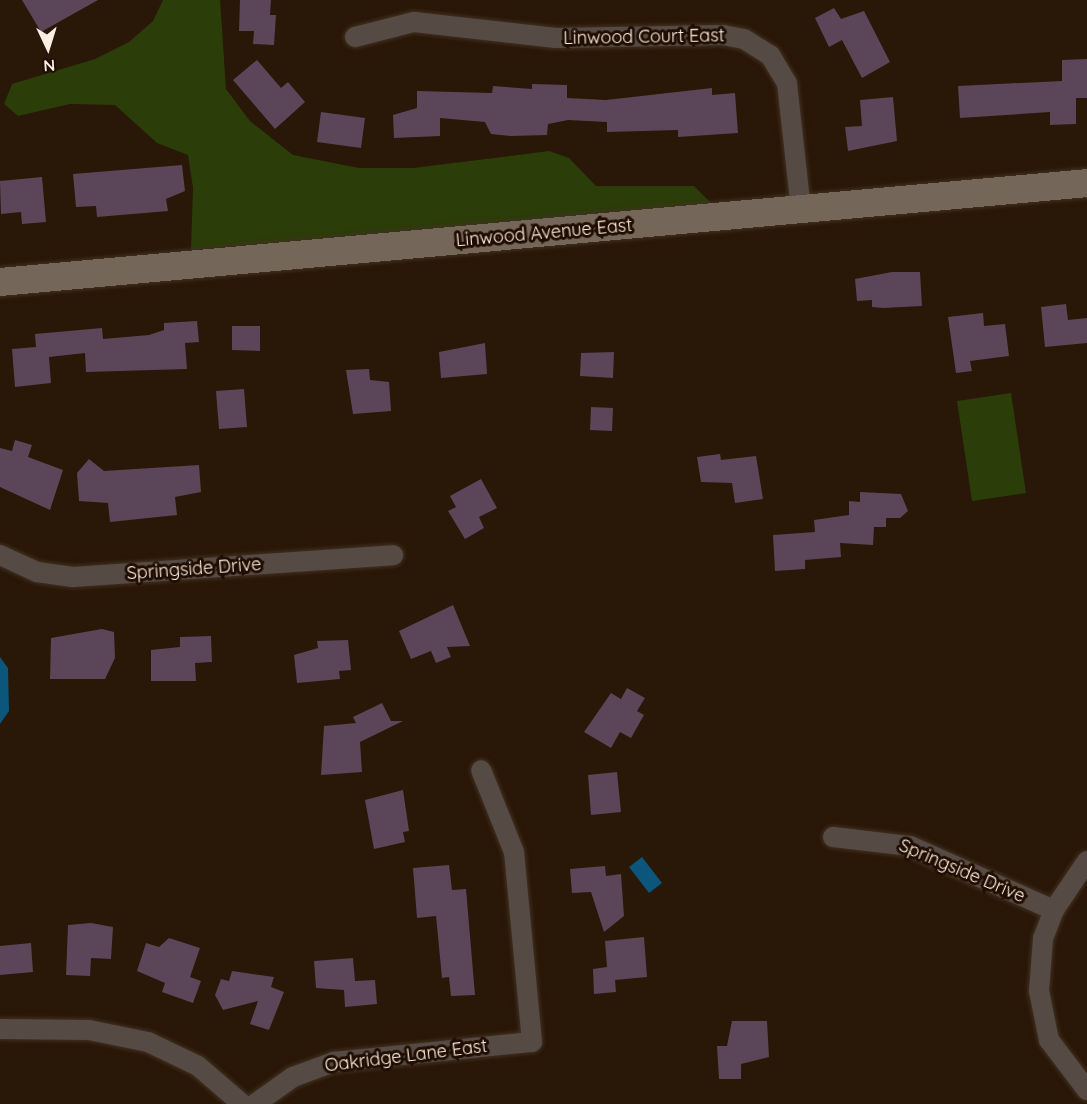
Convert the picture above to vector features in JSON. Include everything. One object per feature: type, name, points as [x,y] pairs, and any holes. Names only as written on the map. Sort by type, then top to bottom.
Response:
[{"type":"street","name":"Linwood Court East","points":[[355,37],[414,22],[546,38],[723,35],[744,39],[770,55],[787,83],[801,210]]},
{"type":"street","name":"Linwood Avenue East","points":[[0,282],[1087,183]]},
{"type":"street","name":"Springside Drive","points":[[0,555],[37,572],[74,577],[393,555]]},
{"type":"street","name":"Oakridge Lane East","points":[[255,1104],[293,1077],[334,1062],[532,1042],[514,852],[481,770]]},
{"type":"street","name":"Springside Drive","points":[[833,837],[910,846],[1053,910]]},
{"type":"street","points":[[1087,861],[1053,910],[1040,964],[1042,1016],[1063,1063],[1087,1090]]},
{"type":"street","points":[[0,1029],[89,1030],[148,1042],[198,1066],[242,1104]]},
{"type":"green space","points":[[163,0],[220,0],[226,89],[250,121],[293,155],[359,168],[413,168],[549,151],[569,158],[596,186],[694,186],[712,204],[191,250],[193,188],[188,155],[157,143],[115,105],[70,104],[18,116],[4,104],[12,84],[95,59],[129,42],[153,21]]},
{"type":"green space","points":[[1011,393],[1026,493],[972,501],[957,401]]},
{"type":"water","points":[[0,657],[8,668],[9,711],[0,724]]},
{"type":"water","points":[[642,857],[662,883],[649,893],[629,867]]},
{"type":"building","points":[[22,0],[98,0],[41,32]]},
{"type":"building","points":[[240,0],[271,0],[270,15],[276,15],[274,45],[253,44],[254,31],[239,31]]},
{"type":"building","points":[[834,8],[841,19],[864,11],[890,62],[862,78],[842,40],[829,47],[815,18]]},
{"type":"building","points":[[1087,59],[1087,98],[1076,98],[1076,124],[1050,125],[1050,112],[960,118],[958,86],[1062,81],[1062,60]]},
{"type":"building","points":[[257,60],[281,88],[288,82],[305,102],[275,129],[233,80]]},
{"type":"building","points":[[532,84],[567,85],[567,98],[606,100],[712,88],[712,95],[735,93],[738,133],[678,137],[678,130],[607,132],[607,122],[568,120],[548,124],[547,135],[511,136],[491,134],[485,122],[440,118],[440,136],[394,138],[393,115],[417,108],[417,91],[492,93],[493,86],[532,89]]},
{"type":"building","points":[[893,97],[897,141],[848,151],[845,127],[862,126],[860,100]]},
{"type":"building","points":[[321,112],[365,118],[361,148],[317,142]]},
{"type":"building","points":[[182,165],[185,191],[166,199],[168,211],[97,217],[96,206],[76,207],[73,174]]},
{"type":"building","points":[[42,177],[46,222],[22,224],[21,212],[1,214],[0,181]]},
{"type":"building","points":[[892,272],[920,272],[922,306],[883,308],[872,307],[872,300],[857,301],[855,279]]},
{"type":"building","points":[[1066,304],[1068,320],[1087,318],[1087,343],[1045,347],[1041,307]]},
{"type":"building","points":[[983,313],[984,326],[1005,324],[1009,356],[970,361],[972,371],[956,373],[948,317]]},
{"type":"building","points":[[197,321],[199,342],[185,343],[187,369],[86,372],[85,353],[49,357],[51,383],[15,387],[12,349],[36,347],[35,334],[102,328],[103,339],[149,335],[164,330],[164,323]]},
{"type":"building","points":[[232,326],[260,326],[260,351],[232,350]]},
{"type":"building","points":[[485,343],[487,374],[441,378],[439,352]]},
{"type":"building","points":[[614,352],[613,378],[580,376],[581,353]]},
{"type":"building","points":[[369,369],[370,380],[389,382],[391,411],[353,414],[346,370]]},
{"type":"building","points":[[244,389],[247,427],[219,429],[216,391]]},
{"type":"building","points":[[591,407],[613,408],[612,431],[590,430]]},
{"type":"building","points":[[15,440],[32,445],[28,457],[63,470],[50,510],[0,487],[0,448],[12,451]]},
{"type":"building","points":[[720,454],[721,460],[756,456],[763,499],[735,503],[732,483],[701,482],[697,457]]},
{"type":"building","points":[[89,459],[104,471],[199,465],[201,492],[175,497],[177,515],[110,522],[108,503],[79,501],[77,473]]},
{"type":"building","points":[[481,479],[497,508],[479,517],[484,528],[465,539],[448,511],[456,507],[450,496]]},
{"type":"building","points":[[860,492],[901,494],[908,511],[900,518],[886,518],[886,527],[874,527],[873,545],[840,543],[841,557],[805,560],[805,569],[775,571],[773,535],[815,532],[814,520],[849,515],[849,501],[860,502]]},
{"type":"building","points":[[453,605],[470,646],[447,647],[451,657],[436,663],[431,651],[411,659],[399,631]]},
{"type":"building","points":[[102,629],[114,632],[115,658],[105,679],[50,679],[51,638]]},
{"type":"building","points":[[211,636],[212,662],[195,663],[196,681],[151,681],[151,650],[180,647],[180,637]]},
{"type":"building","points":[[348,640],[351,670],[339,671],[340,679],[297,683],[294,655],[318,648],[317,641]]},
{"type":"building","points":[[627,688],[645,698],[637,711],[644,715],[631,738],[620,732],[611,748],[584,732],[611,693],[621,699]]},
{"type":"building","points":[[382,703],[391,721],[403,721],[360,742],[362,772],[321,775],[324,726],[356,723],[353,717]]},
{"type":"building","points":[[617,772],[621,812],[591,815],[588,775]]},
{"type":"building","points":[[403,790],[409,831],[403,832],[405,842],[374,849],[365,800]]},
{"type":"building","points":[[449,865],[452,890],[466,889],[475,995],[451,996],[449,977],[442,978],[436,916],[417,918],[413,868]]},
{"type":"building","points":[[605,866],[606,876],[621,874],[624,916],[604,932],[591,892],[572,893],[570,869]]},
{"type":"building","points":[[91,923],[113,927],[111,959],[91,958],[90,976],[66,975],[68,925]]},
{"type":"building","points":[[644,937],[647,977],[615,980],[616,992],[594,994],[593,969],[607,967],[605,941]]},
{"type":"building","points":[[169,938],[200,948],[190,977],[201,981],[193,1003],[162,992],[165,983],[137,971],[146,943],[159,947]]},
{"type":"building","points":[[31,943],[33,972],[0,975],[0,946]]},
{"type":"building","points":[[353,958],[355,981],[375,980],[377,1004],[345,1007],[344,990],[316,988],[314,961]]},
{"type":"building","points":[[232,971],[274,977],[271,987],[284,992],[269,1030],[250,1024],[258,1001],[223,1010],[215,995],[221,979],[229,981]]},
{"type":"building","points":[[732,1021],[767,1021],[769,1057],[741,1064],[741,1079],[719,1079],[717,1046],[727,1046]]}]
